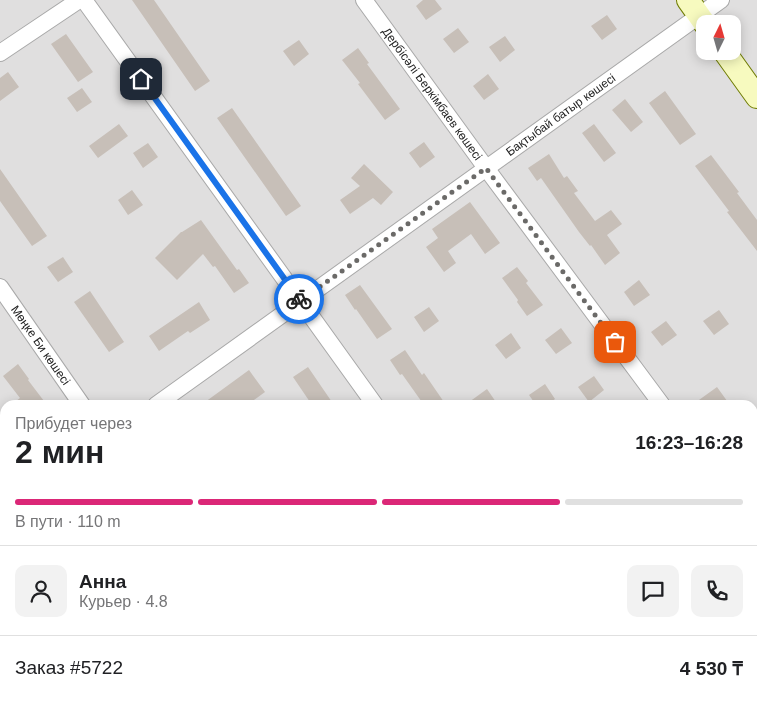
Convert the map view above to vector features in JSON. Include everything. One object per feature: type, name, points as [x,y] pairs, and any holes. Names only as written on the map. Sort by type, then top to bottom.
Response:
[{"type":"main road","points":[[730,60],[757,97]]},
{"type":"street","points":[[0,53],[79,0]]},
{"type":"street","points":[[84,0],[371,400]]},
{"type":"street","name":"Дербісәлі Беркімбаев көшесі","points":[[364,0],[658,400]]},
{"type":"street","name":"Бақтыбай батыр көшесі","points":[[163,400],[486,168],[697,13],[721,0]]},
{"type":"street","name":"Мөңке Би көшесі","points":[[0,287],[79,400]]},
{"type":"shaded area","points":[[0,0],[757,0],[757,400],[0,400]]},
{"type":"building","points":[[132,0],[154,0],[210,81],[195,91]]},
{"type":"building","points":[[423,0],[435,0],[442,9],[426,20],[416,6]]},
{"type":"building","points":[[607,15],[617,29],[602,40],[591,26]]},
{"type":"building","points":[[458,28],[469,42],[454,53],[443,39]]},
{"type":"building","points":[[66,34],[93,72],[78,82],[51,44]]},
{"type":"building","points":[[505,36],[515,50],[500,62],[489,47]]},
{"type":"building","points":[[299,40],[309,54],[294,66],[283,51]]},
{"type":"building","points":[[358,48],[369,63],[367,64],[400,109],[385,120],[342,60]]},
{"type":"building","points":[[8,72],[19,87],[0,101],[0,78]]},
{"type":"building","points":[[488,74],[499,89],[484,100],[473,86]]},
{"type":"building","points":[[82,88],[92,102],[77,112],[67,98]]},
{"type":"building","points":[[665,91],[696,134],[680,145],[649,103]]},
{"type":"building","points":[[625,99],[643,122],[631,132],[612,110]]},
{"type":"building","points":[[232,108],[301,206],[286,216],[217,118]]},
{"type":"building","points":[[119,124],[128,136],[98,158],[89,146]]},
{"type":"building","points":[[594,124],[616,153],[604,162],[582,133]]},
{"type":"building","points":[[424,142],[435,157],[420,168],[409,153]]},
{"type":"building","points":[[148,143],[158,157],[143,168],[133,153]]},
{"type":"building","points":[[549,154],[564,178],[567,176],[578,191],[574,193],[595,221],[611,210],[622,224],[607,235],[620,253],[605,265],[541,178],[537,181],[528,168]]},
{"type":"building","points":[[711,155],[757,220],[757,251],[695,166]]},
{"type":"building","points":[[364,164],[393,192],[381,205],[373,198],[350,214],[340,200],[360,186],[351,178]]},
{"type":"building","points":[[0,169],[47,236],[32,246],[0,201]]},
{"type":"building","points":[[132,190],[143,205],[128,215],[118,200]]},
{"type":"building","points":[[470,202],[500,243],[485,254],[471,234],[448,251],[456,263],[444,272],[426,247],[438,238],[432,229]]},
{"type":"building","points":[[201,220],[237,270],[239,269],[249,283],[234,293],[215,266],[213,267],[203,254],[177,280],[155,258],[181,232]]},
{"type":"building","points":[[63,257],[73,272],[58,282],[47,267]]},
{"type":"building","points":[[517,267],[528,281],[526,283],[543,305],[527,316],[502,278]]},
{"type":"building","points":[[639,280],[650,295],[634,306],[624,292]]},
{"type":"building","points":[[360,285],[392,329],[377,339],[345,295]]},
{"type":"building","points":[[90,291],[124,342],[109,352],[74,302]]},
{"type":"building","points":[[199,302],[210,320],[190,333],[188,331],[159,351],[149,336]]},
{"type":"building","points":[[429,307],[439,321],[424,332],[414,317]]},
{"type":"building","points":[[719,310],[729,324],[714,335],[703,321]]},
{"type":"building","points":[[666,321],[677,335],[662,346],[651,332]]},
{"type":"building","points":[[561,328],[572,343],[556,354],[545,340]]},
{"type":"building","points":[[511,333],[521,348],[506,359],[495,345]]},
{"type":"building","points":[[405,350],[443,400],[420,400],[390,360]]},
{"type":"building","points":[[18,364],[43,400],[17,400],[20,398],[3,376]]},
{"type":"building","points":[[308,367],[331,400],[309,400],[293,377]]},
{"type":"building","points":[[249,370],[265,392],[254,400],[208,400]]},
{"type":"building","points":[[594,376],[604,390],[592,400],[588,400],[578,387]]},
{"type":"building","points":[[545,384],[555,399],[532,400],[529,395]]},
{"type":"building","points":[[717,387],[726,400],[699,400]]},
{"type":"building","points":[[487,389],[495,400],[472,400]]},
{"type":"way so far","points":[[299,299],[300,301],[486,168],[615,342]]},
{"type":"route","points":[[141,79],[299,299]]}]
